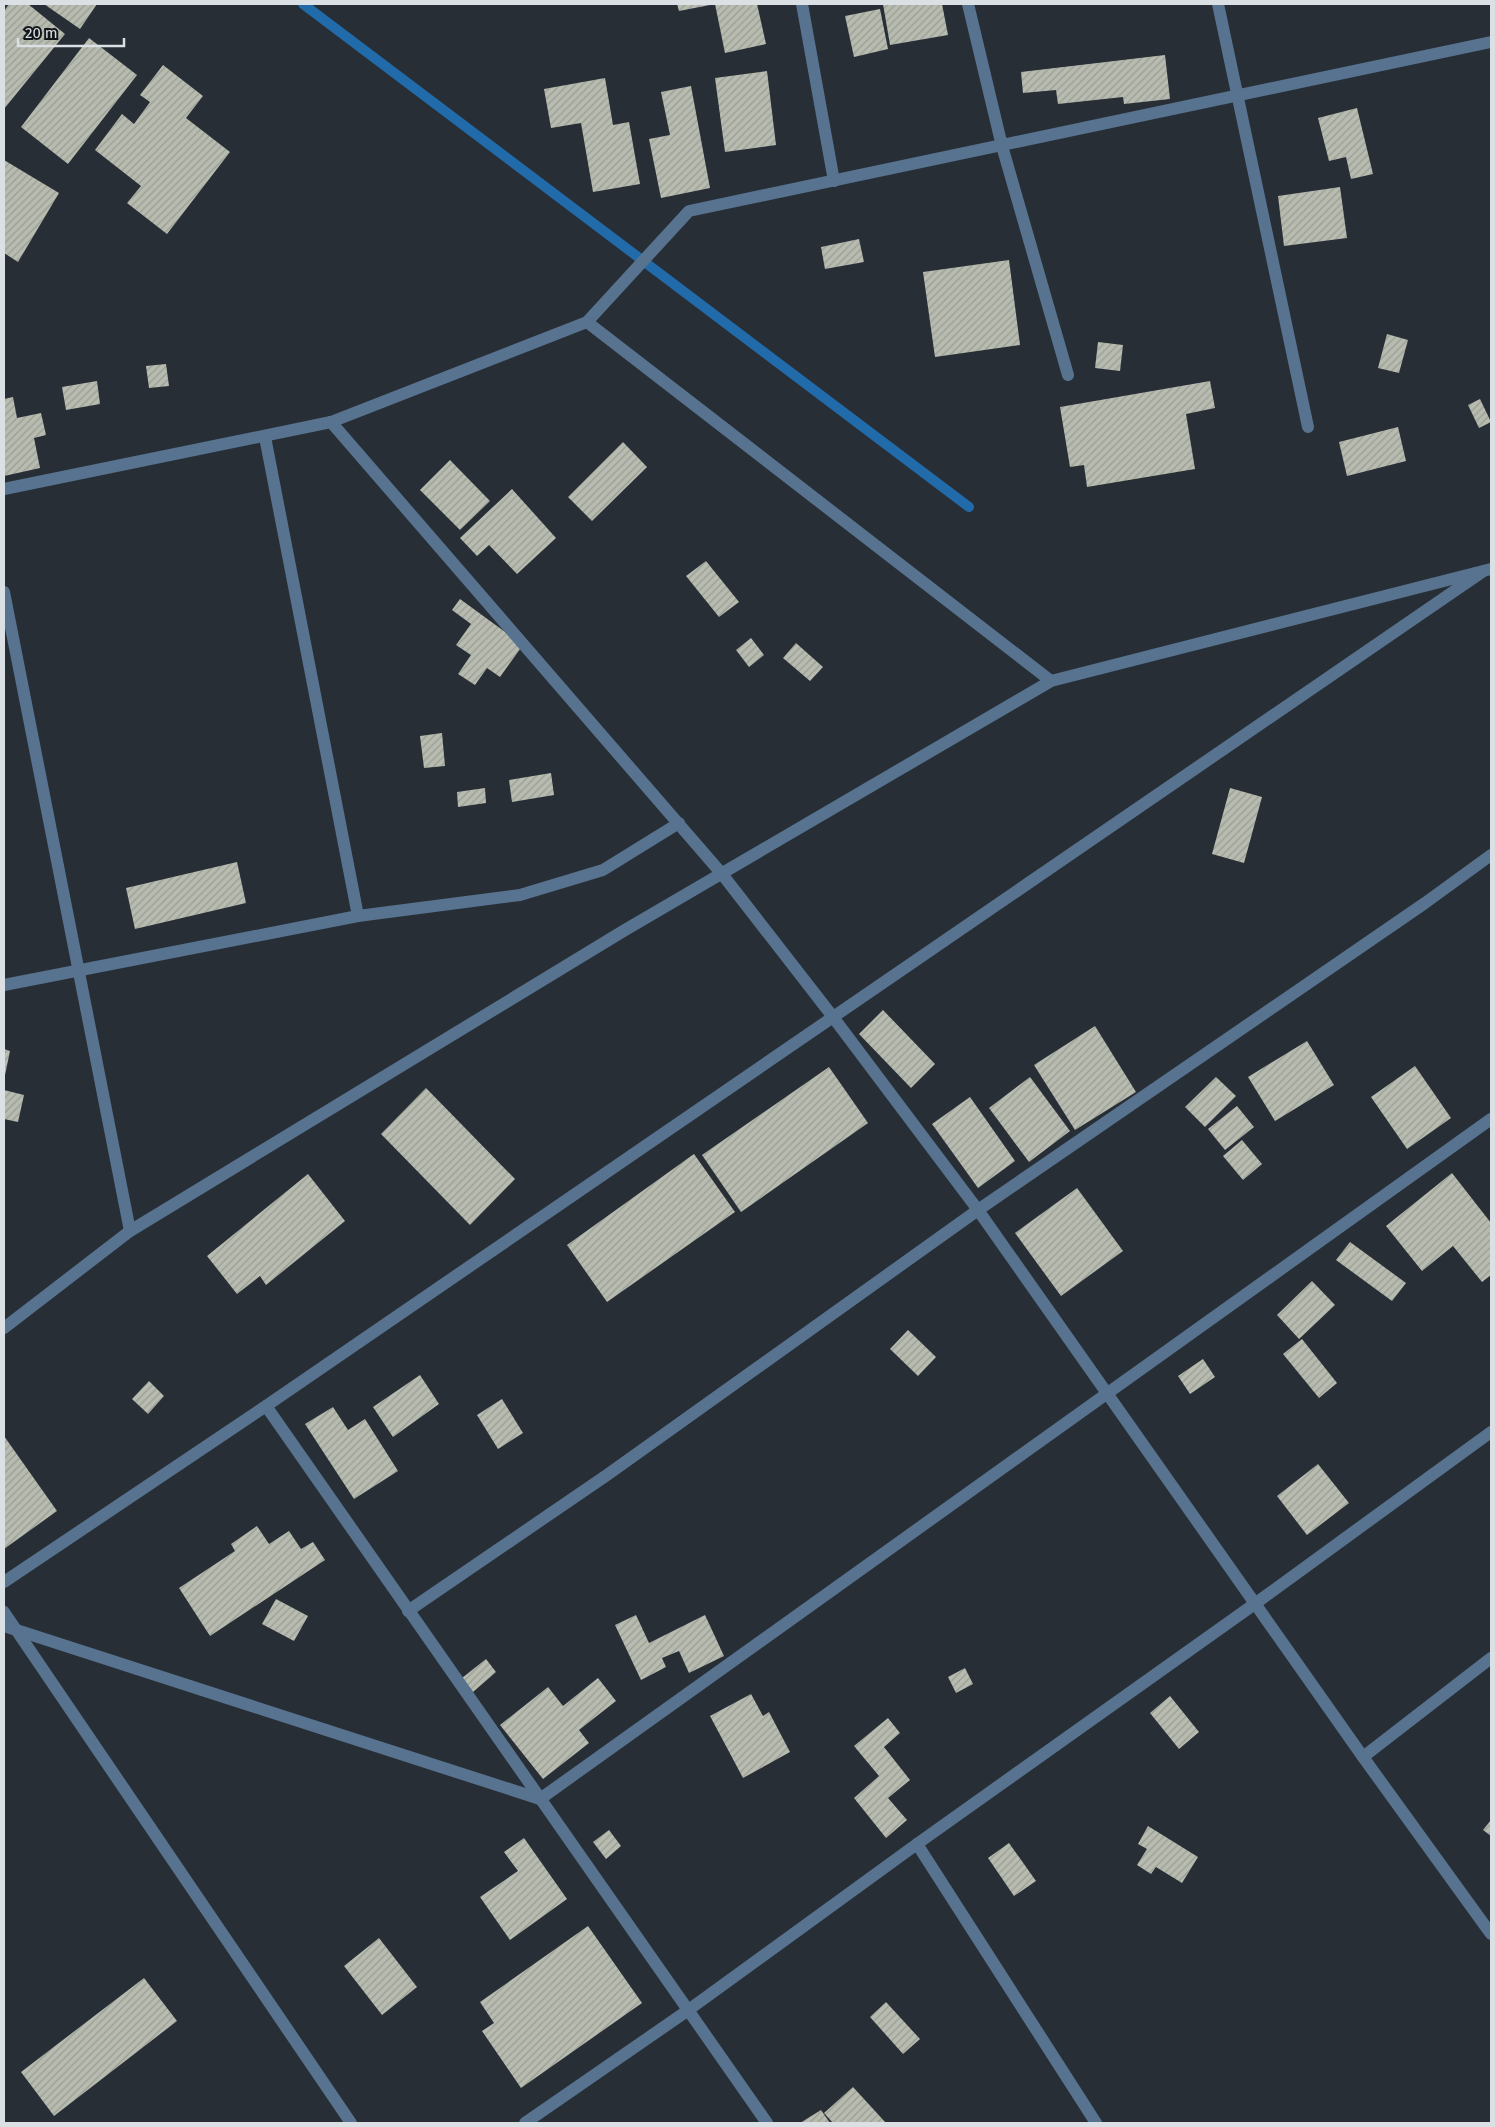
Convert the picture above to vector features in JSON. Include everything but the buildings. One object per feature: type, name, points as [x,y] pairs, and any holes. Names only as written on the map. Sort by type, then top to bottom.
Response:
[{"type":"street","points":[[802,4],[834,180]]},
{"type":"street","points":[[968,4],[1002,146],[1068,375]]},
{"type":"street","points":[[1218,4],[1308,428]]},
{"type":"street","points":[[4,489],[331,422],[587,322],[689,212],[1491,42]]},
{"type":"street","points":[[587,322],[1051,681]]},
{"type":"street","points":[[331,422],[722,874],[832,1017],[978,1210],[1363,1757],[1491,1934]]},
{"type":"street","points":[[265,436],[358,916]]},
{"type":"street","points":[[4,1328],[130,1231],[722,874],[1051,681],[1487,571]]},
{"type":"street","points":[[4,1582],[266,1406],[832,1017],[1487,571]]},
{"type":"street","points":[[4,592],[130,1231]]},
{"type":"street","points":[[4,985],[358,916],[520,895],[602,870],[678,823]]},
{"type":"street","points":[[408,1611],[615,1469],[978,1210],[1491,856]]},
{"type":"street","points":[[540,1799],[1491,1119]]},
{"type":"street","points":[[266,1406],[767,2123]]},
{"type":"street","points":[[525,2123],[687,2011],[1491,1432]]},
{"type":"street","points":[[4,1612],[9,1627],[351,2123]]},
{"type":"street","points":[[9,1627],[540,1799]]},
{"type":"street","points":[[1363,1757],[1491,1658]]},
{"type":"street","points":[[917,1844],[1096,2123]]},
{"type":"waterway","points":[[303,4],[969,507]]}]
